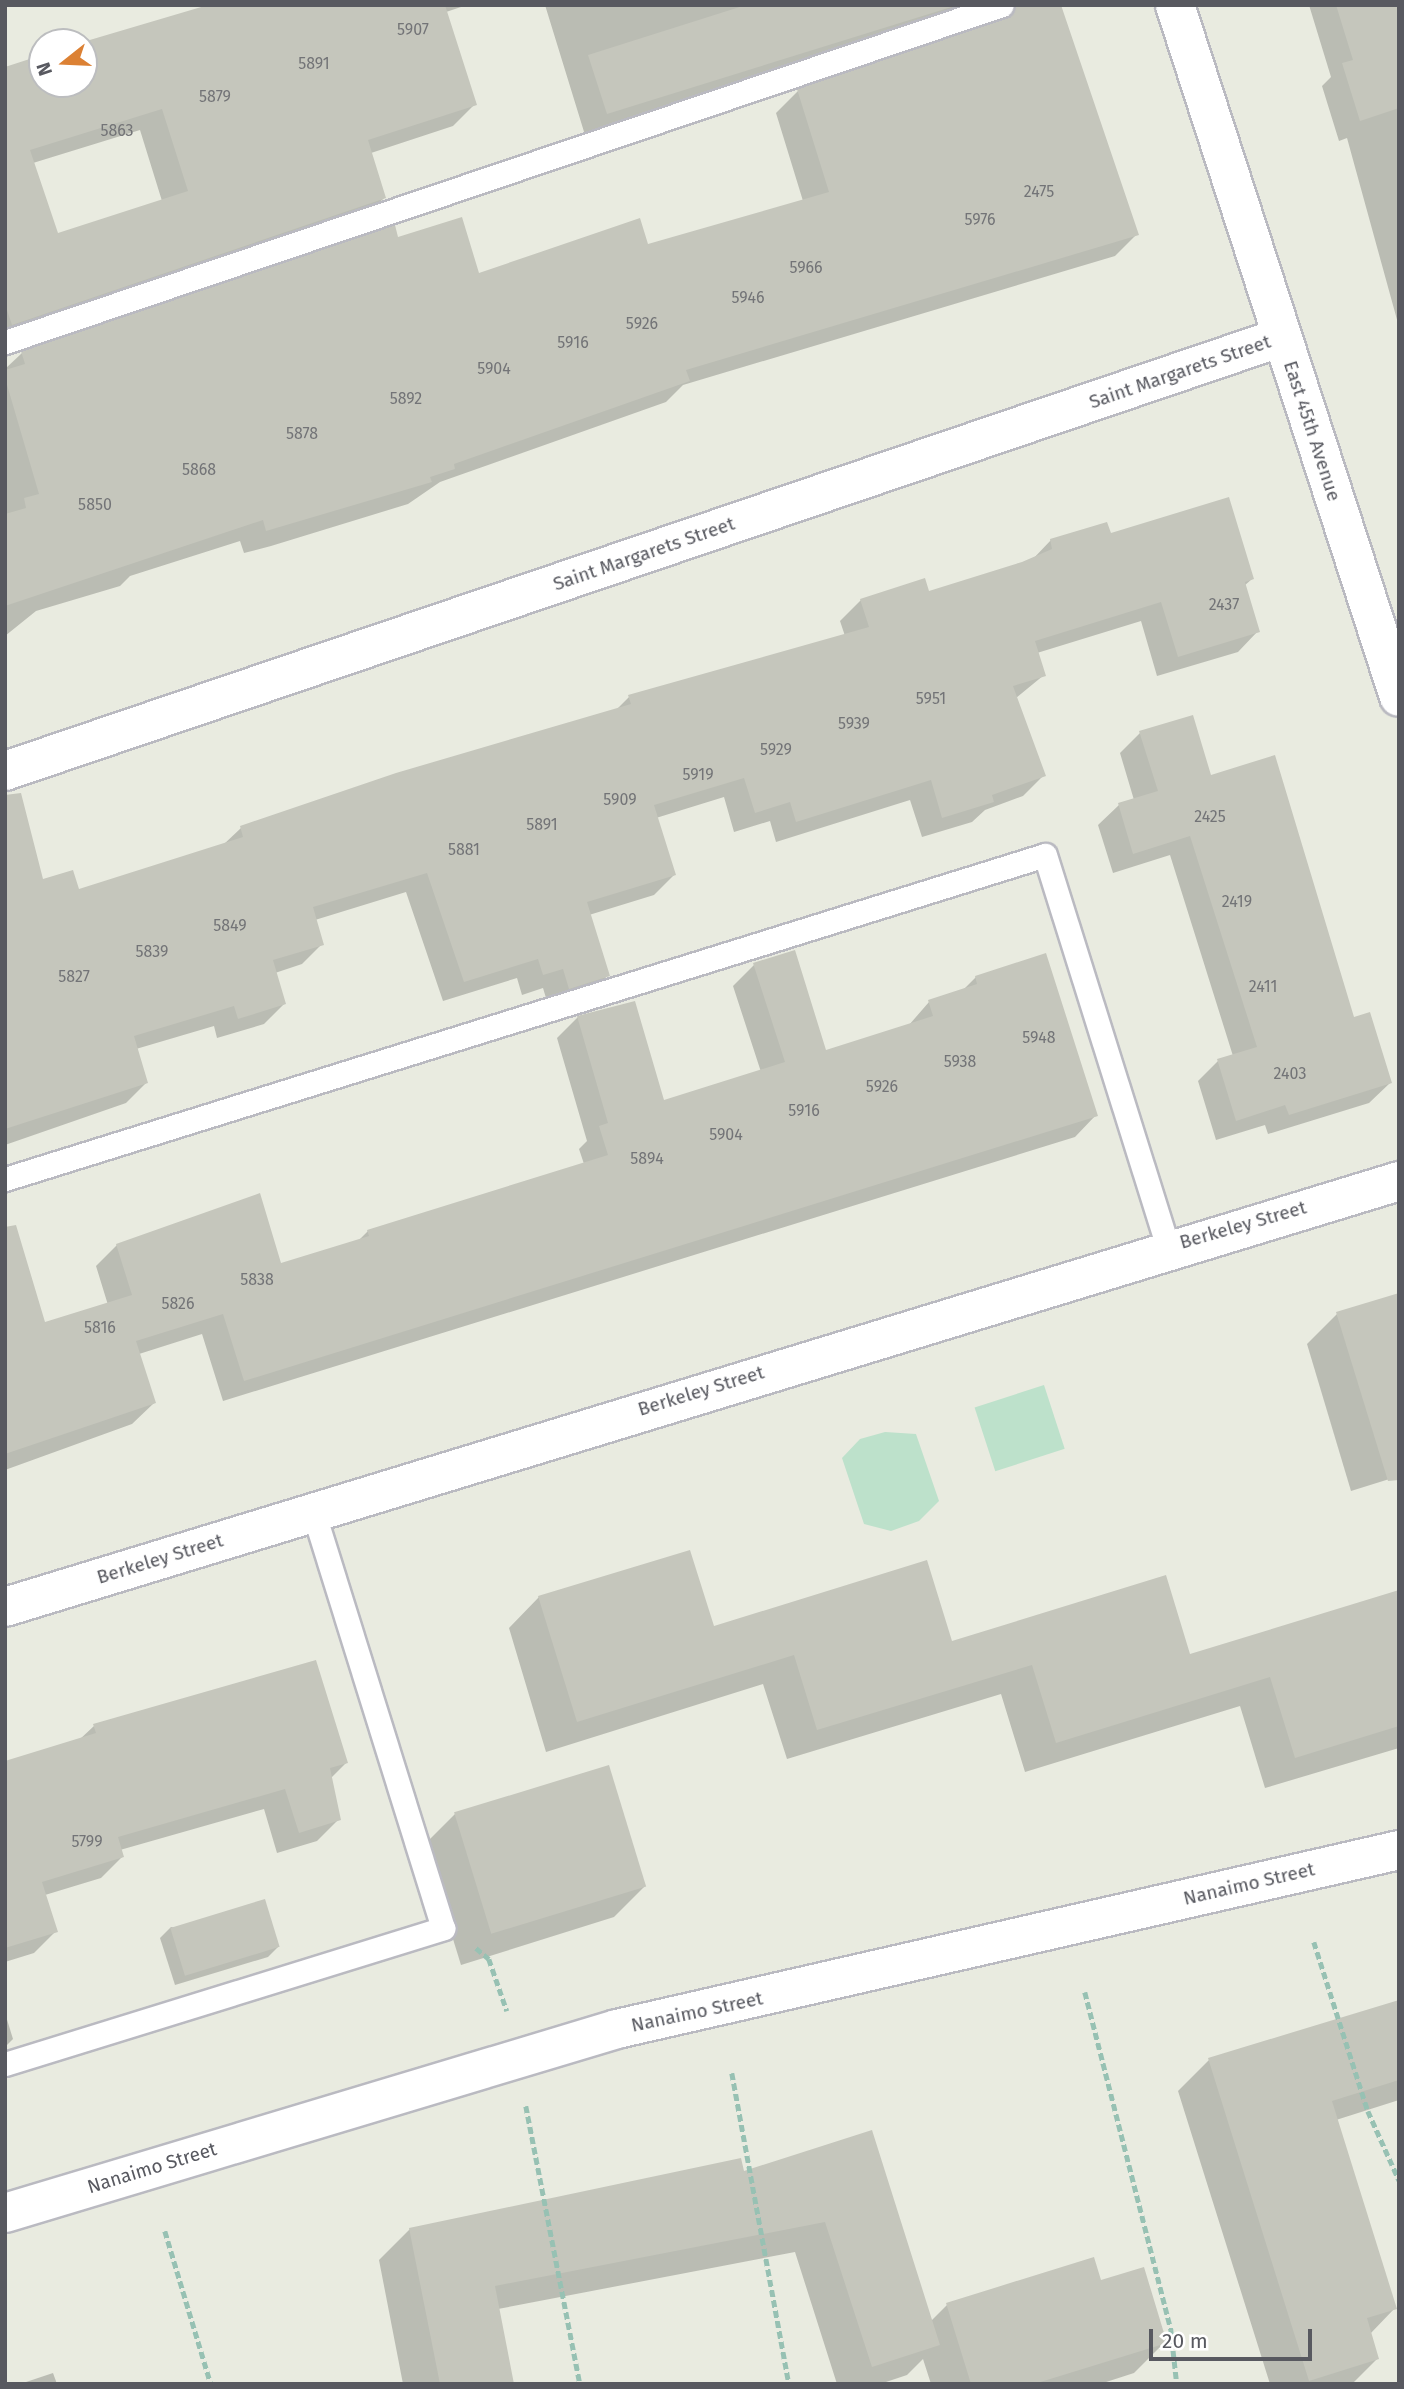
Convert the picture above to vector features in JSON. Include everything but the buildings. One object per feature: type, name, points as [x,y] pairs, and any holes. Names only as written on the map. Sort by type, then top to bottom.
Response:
[{"type":"street","name":"East 45th Avenue","points":[[1175,5],[1399,697]]},
{"type":"street","name":"Saint Margarets Street","points":[[5,771],[1282,337]]},
{"type":"street","name":"Berkeley Street","points":[[5,1607],[1168,1247],[1399,1181]]},
{"type":"street","name":"Nanaimo Street","points":[[5,2213],[617,2029],[1399,1850]]},
{"type":"lane","points":[[5,342],[1002,5]]},
{"type":"lane","points":[[5,1179],[1045,855],[1168,1247]]},
{"type":"lane","points":[[5,2064],[443,1928],[313,1511]]},
{"type":"path","points":[[443,1928],[489,1959],[509,2021]]},
{"type":"path","points":[[1314,1942],[1368,2111],[1399,2180]]},
{"type":"path","points":[[1085,1993],[1171,2330],[1177,2384]]},
{"type":"path","points":[[732,2073],[789,2384]]},
{"type":"path","points":[[524,2099],[580,2384]]},
{"type":"path","points":[[165,2231],[211,2384]]},
{"type":"green space","points":[[1044,1385],[1065,1449],[995,1471],[975,1408]]},
{"type":"green space","points":[[885,1432],[916,1434],[939,1501],[919,1521],[891,1531],[864,1524],[842,1458],[860,1439]]}]
